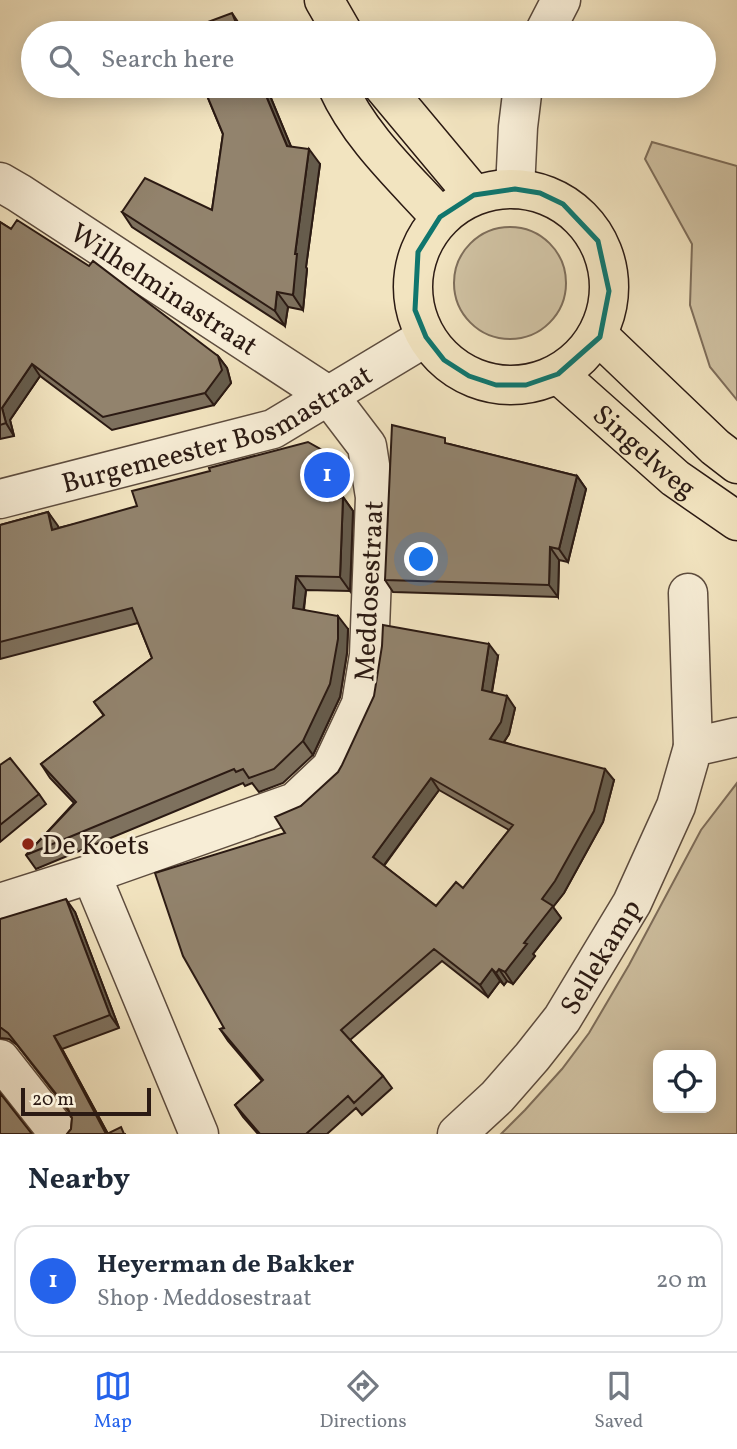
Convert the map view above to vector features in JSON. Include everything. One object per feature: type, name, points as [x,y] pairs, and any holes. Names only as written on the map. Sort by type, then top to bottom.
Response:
[{"type":"main road","points":[[305,0],[313,21]]},
{"type":"main road","points":[[324,0],[336,21]]},
{"type":"main road","points":[[342,98],[361,128],[440,217]]},
{"type":"main road","points":[[393,98],[474,195]]},
{"type":"main road","points":[[515,189],[540,193],[563,204],[583,220],[598,241],[607,265],[609,291],[600,337],[583,358],[558,374],[526,385],[496,385],[469,376],[444,360],[426,337],[415,310],[413,273],[418,252],[440,217],[474,195],[493,190],[515,189]]},
{"type":"main road","name":"Singelweg","points":[[600,337],[715,447],[737,464]]},
{"type":"main road","name":"Singelweg","points":[[558,374],[675,478],[737,521]]},
{"type":"street","points":[[550,21],[561,0]]},
{"type":"street","points":[[515,189],[522,98]]},
{"type":"street","name":"Wilhelminastraat","points":[[0,182],[329,396]]},
{"type":"street","name":"Burgemeester Bosmastraat","points":[[0,499],[273,429],[426,337]]},
{"type":"street","name":"Meddosestraat","points":[[0,903],[295,802],[331,768],[361,704],[363,692],[369,655],[375,497],[367,446],[329,396]]},
{"type":"street","name":"Sellekamp","points":[[457,1134],[533,1057],[569,1007],[632,903],[676,806],[693,747],[688,593]]},
{"type":"street","points":[[693,747],[737,737]]},
{"type":"street","points":[[91,874],[199,1134]]},
{"type":"street","points":[[0,1059],[60,1134]]},
{"type":"highlighted area","points":[[515,189],[540,193],[563,204],[598,241],[609,291],[600,337],[558,374],[526,385],[496,385],[469,376],[444,360],[426,337],[415,310],[418,252],[440,217],[474,195]]},
{"type":"shaded area","points":[[652,142],[737,166],[737,400],[710,367],[690,305],[692,244],[645,159]]},
{"type":"shaded area","points":[[510,227],[531,231],[550,243],[562,262],[566,283],[562,304],[550,323],[531,335],[510,339],[489,335],[470,323],[458,304],[454,283],[458,262],[470,243],[489,231]]},
{"type":"shaded area","points":[[737,783],[737,1134],[501,1134],[562,1069],[589,1033],[629,965],[701,830]]},
{"type":"building","points":[[232,13],[235,21],[211,21]]},
{"type":"building","points":[[208,98],[267,98],[287,146],[309,149],[295,254],[293,295],[277,292],[275,311],[122,212],[145,178],[212,210],[223,134]]},
{"type":"building","points":[[17,220],[89,266],[93,261],[218,356],[222,370],[205,393],[103,417],[32,364],[2,408],[6,423],[0,425],[0,222],[11,229]]},
{"type":"building","points":[[392,425],[445,438],[445,443],[577,476],[559,549],[550,547],[549,585],[385,580]]},
{"type":"building","points":[[308,442],[322,450],[330,501],[343,497],[340,577],[296,576],[293,608],[338,616],[338,639],[330,684],[303,741],[274,769],[249,778],[243,769],[236,772],[234,769],[26,855],[76,802],[41,764],[104,715],[94,702],[152,658],[132,608],[0,642],[0,525],[48,512],[52,530],[137,506],[132,491]]},
{"type":"building","points":[[383,625],[489,644],[482,690],[507,696],[501,722],[490,739],[605,769],[594,811],[542,899],[553,906],[505,972],[499,969],[496,973],[492,969],[480,985],[434,949],[341,1030],[383,1076],[354,1103],[348,1096],[306,1134],[260,1134],[235,1105],[263,1080],[220,1029],[224,1028],[183,956],[155,873],[285,833],[275,817],[301,806],[338,772],[342,765],[374,696]],"holes":[[[431,778],[513,825],[463,888],[456,882],[436,906],[373,857]]]},
{"type":"building","points":[[10,758],[39,794],[0,825],[0,765]]},
{"type":"building","points":[[66,899],[110,1015],[54,1036],[106,1134],[67,1134],[71,1129],[72,1118],[68,1109],[8,1033],[0,1027],[0,919]]},
{"type":"building","points":[[0,1093],[32,1134],[0,1134]]},
{"type":"building","points":[[121,1127],[124,1134],[107,1134]]},
{"type":"place","name":"Heyerman de Bakker","points":[[327,475]]},
{"type":"place","name":"De Koets","points":[[28,844]]}]
